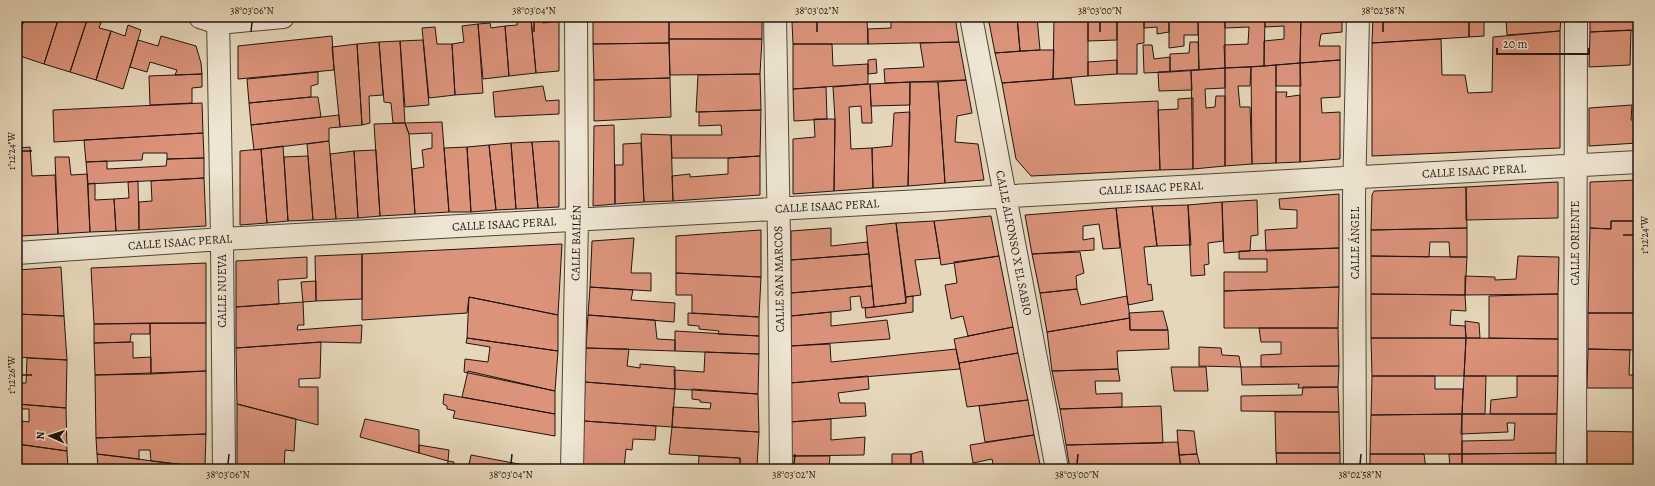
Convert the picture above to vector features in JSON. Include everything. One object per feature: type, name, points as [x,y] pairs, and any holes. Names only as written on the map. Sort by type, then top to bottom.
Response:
[{"type":"street","points":[[212,19],[282,17]]},
{"type":"street","name":"CALLE BAILÉN","points":[[572,469],[577,220],[576,17]]},
{"type":"street","name":"CALLE SAN MARCOS","points":[[775,17],[781,469]]},
{"type":"street","name":"CALLE ALFONSO X EL SABIO","points":[[971,17],[1057,469]]},
{"type":"street","name":"CALLE ÁNGEL","points":[[1355,469],[1355,177],[1358,17]]},
{"type":"street","name":"CALLE ORIENTE","points":[[1575,469],[1576,17]]},
{"type":"street","name":"CALLE NUEVA","points":[[212,19],[222,239],[224,469]]},
{"type":"street","name":"CALLE ISAAC PERAL","points":[[17,253],[222,239],[1638,162]]},
{"type":"building","points":[[17,17],[25,17],[17,41]]},
{"type":"building","points":[[25,17],[59,17],[44,64],[17,55],[17,41]]},
{"type":"building","points":[[59,17],[73,19],[73,17],[88,17],[70,72],[44,64]]},
{"type":"building","points":[[88,17],[103,17],[99,28],[111,31],[96,80],[70,72]]},
{"type":"building","points":[[542,17],[543,23],[559,21],[559,71],[536,73],[531,19]]},
{"type":"building","points":[[593,17],[669,17],[669,43],[593,44]]},
{"type":"building","points":[[669,17],[762,17],[762,39],[669,39]]},
{"type":"building","points":[[792,17],[867,17],[792,22]]},
{"type":"building","points":[[867,17],[868,44],[793,44],[792,22]]},
{"type":"building","points":[[891,17],[955,17],[959,42],[868,44],[868,29],[891,28]]},
{"type":"building","points":[[988,17],[1017,17],[1020,51],[995,53]]},
{"type":"building","points":[[1017,17],[1037,17],[1040,50],[1020,51]]},
{"type":"building","points":[[1037,17],[1054,17],[1054,21],[1037,22]]},
{"type":"building","points":[[1054,17],[1088,17],[1088,76],[1053,79]]},
{"type":"building","points":[[1088,17],[1117,17],[1117,40],[1088,41]]},
{"type":"building","points":[[1117,17],[1144,17],[1144,43],[1137,44],[1137,74],[1117,74]]},
{"type":"building","points":[[1144,17],[1169,17],[1169,32],[1157,34],[1157,27],[1144,28]]},
{"type":"building","points":[[1169,17],[1198,17],[1198,35],[1184,35],[1184,46],[1169,48]]},
{"type":"building","points":[[1198,17],[1225,17],[1225,68],[1199,70]]},
{"type":"building","points":[[1225,17],[1265,17],[1264,66],[1225,68],[1224,45],[1248,44],[1249,27],[1225,28]]},
{"type":"building","points":[[1265,17],[1301,17],[1300,63],[1264,66],[1264,41],[1284,39],[1284,26],[1265,27]]},
{"type":"building","points":[[1301,17],[1342,17],[1342,32],[1321,34],[1319,46],[1340,46],[1340,60],[1300,63]]},
{"type":"building","points":[[1373,17],[1432,17],[1432,21],[1469,21],[1469,37],[1372,43]]},
{"type":"building","points":[[1469,17],[1484,17],[1484,36],[1469,37]]},
{"type":"building","points":[[1506,17],[1561,17],[1560,31],[1507,35]]},
{"type":"building","points":[[1590,17],[1638,17],[1638,30],[1590,32]]},
{"type":"building","points":[[531,19],[536,73],[509,76],[505,26],[517,25],[517,20]]},
{"type":"building","points":[[490,23],[491,28],[505,26],[509,76],[483,79],[478,24]]},
{"type":"building","points":[[478,24],[483,93],[455,95],[452,44],[464,42],[462,26]]},
{"type":"building","points":[[128,25],[141,30],[123,89],[96,80],[111,31],[125,36]]},
{"type":"building","points":[[435,27],[437,44],[452,44],[455,95],[429,98],[422,28]]},
{"type":"building","points":[[1631,30],[1630,65],[1589,67],[1590,32]]},
{"type":"building","points":[[1560,31],[1560,148],[1372,156],[1372,43],[1441,39],[1442,75],[1465,75],[1468,93],[1492,92],[1493,37]]},
{"type":"building","points":[[161,36],[196,46],[201,63],[202,74],[175,75],[177,70],[150,62],[147,72],[130,67],[138,40],[158,46]]},
{"type":"building","points":[[332,36],[334,70],[238,79],[238,46]]},
{"type":"building","points":[[669,39],[762,39],[760,74],[670,75]]},
{"type":"building","points":[[423,40],[429,105],[405,107],[400,41]]},
{"type":"building","points":[[400,41],[405,123],[393,123],[391,103],[384,102],[379,42]]},
{"type":"building","points":[[379,42],[383,95],[369,96],[370,123],[362,125],[357,44]]},
{"type":"building","points":[[959,42],[966,80],[885,83],[884,69],[924,67],[920,43]]},
{"type":"building","points":[[1190,42],[1198,42],[1199,70],[1170,72],[1170,54],[1189,53]]},
{"type":"building","points":[[669,43],[670,78],[594,80],[593,44]]},
{"type":"building","points":[[357,44],[362,125],[340,127],[332,47]]},
{"type":"building","points":[[793,44],[832,44],[833,66],[868,64],[868,84],[793,89]]},
{"type":"building","points":[[1143,45],[1152,45],[1154,59],[1170,57],[1170,72],[1144,73]]},
{"type":"building","points":[[1054,50],[1053,79],[1002,83],[995,53]]},
{"type":"building","points":[[876,59],[877,73],[868,74],[868,60]]},
{"type":"building","points":[[1117,60],[1117,74],[1088,76],[1088,62]]},
{"type":"building","points":[[1340,60],[1340,97],[1321,98],[1322,113],[1340,112],[1340,159],[1300,162],[1300,63]]},
{"type":"building","points":[[1300,63],[1301,86],[1276,86],[1276,65]]},
{"type":"building","points":[[1276,65],[1276,163],[1252,164],[1251,67]]},
{"type":"building","points":[[1251,67],[1250,86],[1238,86],[1240,107],[1250,107],[1252,164],[1225,166],[1225,68]]},
{"type":"building","points":[[1225,68],[1225,88],[1205,89],[1206,108],[1215,107],[1216,96],[1225,96],[1225,166],[1193,169],[1191,70]]},
{"type":"building","points":[[1191,70],[1192,90],[1159,91],[1158,72]]},
{"type":"building","points":[[318,72],[318,84],[311,86],[311,97],[249,103],[247,79]]},
{"type":"building","points":[[202,74],[202,87],[192,88],[192,103],[150,105],[149,76]]},
{"type":"building","points":[[760,74],[761,110],[696,112],[698,75]]},
{"type":"building","points":[[670,78],[671,117],[594,121],[594,80]]},
{"type":"building","points":[[1071,78],[1075,105],[1158,101],[1160,170],[1031,176],[1016,159],[1002,83]]},
{"type":"building","points":[[966,80],[972,113],[957,116],[955,142],[978,144],[984,180],[945,183],[938,82]]},
{"type":"building","points":[[910,82],[910,105],[871,106],[870,84]]},
{"type":"building","points":[[910,82],[938,82],[945,183],[908,186]]},
{"type":"building","points":[[870,84],[872,123],[862,123],[861,106],[849,107],[851,149],[872,148],[873,188],[834,191],[835,119],[833,87]]},
{"type":"building","points":[[543,86],[546,101],[559,100],[559,114],[495,117],[493,92]]},
{"type":"building","points":[[826,87],[827,119],[794,121],[793,89]]},
{"type":"building","points":[[1276,92],[1287,92],[1286,97],[1300,95],[1300,162],[1276,163]]},
{"type":"building","points":[[318,97],[321,117],[251,125],[249,103]]},
{"type":"building","points":[[1193,98],[1193,169],[1160,170],[1158,110],[1178,109],[1178,99]]},
{"type":"building","points":[[202,103],[203,133],[54,142],[53,110]]},
{"type":"building","points":[[1632,105],[1631,120],[1638,120],[1638,143],[1589,146],[1589,108]]},
{"type":"building","points":[[761,110],[760,156],[728,158],[672,158],[671,135],[722,135],[721,125],[699,126],[699,112]]},
{"type":"building","points":[[910,112],[908,186],[873,188],[872,148],[892,146],[894,113]]},
{"type":"building","points":[[339,115],[340,127],[329,128],[329,141],[254,150],[251,125]]},
{"type":"building","points":[[814,119],[835,119],[834,191],[793,194],[793,139],[815,137]]},
{"type":"building","points":[[442,122],[449,212],[415,214],[412,169],[424,167],[422,150],[432,148],[432,133],[409,134],[405,123]]},
{"type":"building","points":[[405,123],[409,134],[415,214],[380,216],[374,124]]},
{"type":"building","points":[[614,125],[615,204],[593,206],[594,126]]},
{"type":"building","points":[[203,133],[204,158],[167,159],[167,153],[143,153],[142,160],[86,162],[84,140]]},
{"type":"building","points":[[641,134],[671,135],[673,201],[644,202]]},
{"type":"building","points":[[329,141],[336,219],[313,220],[307,144]]},
{"type":"building","points":[[559,141],[559,207],[538,208],[532,142]]},
{"type":"building","points":[[532,142],[538,208],[516,209],[511,143]]},
{"type":"building","points":[[17,143],[21,236],[17,236]]},
{"type":"building","points":[[511,143],[516,209],[496,210],[489,145]]},
{"type":"building","points":[[641,143],[644,202],[615,204],[615,165],[623,165],[623,144]]},
{"type":"building","points":[[489,145],[496,210],[471,212],[467,147]]},
{"type":"building","points":[[283,146],[288,221],[267,223],[261,149]]},
{"type":"building","points":[[30,147],[32,176],[55,175],[58,234],[21,236],[18,148]]},
{"type":"building","points":[[467,147],[471,212],[449,212],[444,148]]},
{"type":"building","points":[[261,149],[267,223],[240,225],[240,151]]},
{"type":"building","points":[[376,150],[380,216],[358,218],[354,151]]},
{"type":"building","points":[[354,151],[358,218],[336,219],[330,154]]},
{"type":"building","points":[[308,156],[313,220],[288,221],[284,157]]},
{"type":"building","points":[[760,156],[760,195],[673,201],[672,176],[690,174],[690,177],[728,174],[728,158]]},
{"type":"building","points":[[55,157],[69,157],[71,175],[87,174],[90,232],[58,234]]},
{"type":"building","points":[[204,158],[204,178],[88,184],[86,162],[107,161],[107,169],[166,166],[167,159]]},
{"type":"building","points":[[204,178],[206,226],[139,230],[139,202],[152,201],[151,181]]},
{"type":"building","points":[[1638,180],[1638,221],[1611,221],[1611,229],[1590,228],[1590,182]]},
{"type":"building","points":[[138,181],[139,230],[116,231],[114,199],[129,198],[128,182]]},
{"type":"building","points":[[1558,182],[1558,218],[1466,220],[1466,187]]},
{"type":"building","points":[[95,183],[95,200],[114,199],[116,231],[90,232],[88,184]]},
{"type":"building","points":[[1466,187],[1467,228],[1371,230],[1372,195],[1374,191]]},
{"type":"building","points":[[1339,194],[1339,248],[1266,251],[1265,230],[1297,228],[1297,210],[1280,209],[1279,199]]},
{"type":"building","points":[[1257,200],[1258,235],[1251,236],[1250,251],[1224,253],[1222,202]]},
{"type":"building","points":[[1222,202],[1223,241],[1208,243],[1209,264],[1204,265],[1205,275],[1191,276],[1188,205]]},
{"type":"building","points":[[1188,205],[1191,245],[1157,246],[1152,206]]},
{"type":"building","points":[[1152,206],[1157,246],[1144,247],[1148,285],[1151,284],[1153,300],[1128,305],[1116,208]]},
{"type":"building","points":[[1116,208],[1120,248],[1103,249],[1099,224],[1083,226],[1083,240],[1094,238],[1094,250],[1032,254],[1025,215]]},
{"type":"building","points":[[991,216],[999,256],[941,265],[934,221]]},
{"type":"building","points":[[934,221],[940,258],[915,260],[921,295],[906,297],[896,223]]},
{"type":"building","points":[[1611,221],[1638,221],[1638,313],[1588,313],[1590,228],[1611,229]]},
{"type":"building","points":[[896,223],[906,303],[874,307],[866,226]]},
{"type":"building","points":[[831,228],[831,246],[867,242],[869,254],[791,260],[791,231]]},
{"type":"building","points":[[1467,228],[1467,257],[1450,257],[1449,242],[1430,242],[1429,257],[1371,256],[1371,230]]},
{"type":"building","points":[[761,230],[761,277],[676,273],[676,236]]},
{"type":"building","points":[[634,238],[631,273],[651,273],[651,291],[590,287],[592,241]]},
{"type":"building","points":[[562,244],[558,315],[469,297],[467,313],[362,320],[362,254]]},
{"type":"building","points":[[1339,248],[1339,287],[1224,291],[1224,272],[1267,272],[1267,259],[1239,259],[1239,251]]},
{"type":"building","points":[[1080,252],[1084,273],[1076,276],[1077,289],[1040,293],[1032,254]]},
{"type":"building","points":[[362,254],[362,299],[316,301],[315,256]]},
{"type":"building","points":[[869,254],[872,286],[791,293],[791,260]]},
{"type":"building","points":[[999,256],[1013,327],[968,336],[963,316],[951,319],[945,285],[957,283],[954,262]]},
{"type":"building","points":[[1371,256],[1467,257],[1465,295],[1371,294]]},
{"type":"building","points":[[1518,256],[1559,257],[1558,294],[1465,295],[1465,276],[1495,277],[1495,280],[1516,279]]},
{"type":"building","points":[[307,257],[307,278],[278,280],[279,304],[236,307],[236,261]]},
{"type":"building","points":[[206,263],[206,323],[94,324],[91,268]]},
{"type":"building","points":[[61,267],[64,316],[17,314],[17,300],[22,299],[21,290],[17,290],[17,270]]},
{"type":"building","points":[[676,273],[761,277],[759,317],[692,313],[692,295],[676,295]]},
{"type":"building","points":[[316,281],[316,301],[303,302],[301,282]]},
{"type":"building","points":[[872,286],[874,307],[862,308],[860,296],[850,297],[851,310],[791,316],[791,293]]},
{"type":"building","points":[[590,287],[633,290],[631,300],[675,303],[674,322],[588,315]]},
{"type":"building","points":[[1339,287],[1338,328],[1224,328],[1224,291]]},
{"type":"building","points":[[1077,289],[1081,305],[1127,296],[1130,318],[1047,332],[1040,293]]},
{"type":"building","points":[[1371,294],[1465,295],[1466,311],[1451,310],[1450,325],[1465,326],[1466,338],[1371,338]]},
{"type":"building","points":[[1558,294],[1558,339],[1489,338],[1489,296]]},
{"type":"building","points":[[913,296],[913,312],[866,318],[865,308],[906,303],[906,297]]},
{"type":"building","points":[[469,297],[558,315],[558,351],[467,338]]},
{"type":"building","points":[[303,302],[304,325],[298,325],[297,330],[362,325],[361,343],[321,342],[236,348],[236,307]]},
{"type":"building","points":[[1163,311],[1168,330],[1130,330],[1129,313]]},
{"type":"building","points":[[831,312],[831,326],[887,320],[890,339],[791,346],[791,316]]},
{"type":"building","points":[[688,313],[759,317],[759,336],[718,334],[719,331],[699,329],[699,326],[688,325]]},
{"type":"building","points":[[1588,313],[1638,313],[1638,350],[1588,349]]},
{"type":"building","points":[[17,314],[64,316],[67,360],[17,357]]},
{"type":"building","points":[[588,315],[655,320],[657,339],[675,340],[675,351],[586,348]]},
{"type":"building","points":[[1130,318],[1130,330],[1168,330],[1169,349],[1117,351],[1118,369],[1052,371],[1047,332]]},
{"type":"building","points":[[1465,321],[1479,323],[1480,338],[1466,338]]},
{"type":"building","points":[[150,323],[206,323],[206,371],[151,374]]},
{"type":"building","points":[[150,323],[150,334],[131,334],[130,342],[94,343],[94,324]]},
{"type":"building","points":[[1013,327],[1018,353],[959,363],[954,339]]},
{"type":"building","points":[[1259,328],[1338,328],[1339,366],[1261,367],[1261,355],[1281,354],[1281,342],[1261,342]]},
{"type":"building","points":[[675,331],[759,336],[759,354],[675,351]]},
{"type":"building","points":[[467,338],[558,351],[555,391],[464,372],[465,359],[488,362],[490,347],[466,343]]},
{"type":"building","points":[[1371,338],[1466,338],[1464,376],[1372,376]]},
{"type":"building","points":[[1466,338],[1558,339],[1558,376],[1464,376]]},
{"type":"building","points":[[133,342],[133,358],[151,357],[151,374],[95,375],[94,343]]},
{"type":"building","points":[[321,342],[320,378],[299,379],[299,387],[318,387],[318,425],[237,404],[236,348]]},
{"type":"building","points":[[830,344],[831,362],[956,349],[960,369],[790,383],[791,346]]},
{"type":"building","points":[[1199,347],[1221,348],[1222,355],[1239,356],[1241,367],[1199,366]]},
{"type":"building","points":[[586,348],[629,349],[627,366],[640,368],[640,364],[675,367],[675,389],[585,382]]},
{"type":"building","points":[[1588,349],[1630,350],[1629,375],[1638,375],[1638,388],[1587,388]]},
{"type":"building","points":[[705,352],[759,354],[758,394],[675,389],[674,370],[704,372]]},
{"type":"building","points":[[1018,353],[1028,400],[967,407],[959,363]]},
{"type":"building","points":[[27,358],[67,360],[66,408],[17,404],[17,383],[26,383]]},
{"type":"building","points":[[1339,366],[1338,387],[1298,388],[1299,384],[1242,385],[1241,367]]},
{"type":"building","points":[[1171,367],[1206,367],[1208,391],[1174,391]]},
{"type":"building","points":[[1118,369],[1120,381],[1095,381],[1096,394],[1122,393],[1122,407],[1060,409],[1052,371]]},
{"type":"building","points":[[206,371],[206,434],[96,438],[95,375]]},
{"type":"building","points":[[468,371],[555,391],[555,414],[462,397]]},
{"type":"building","points":[[868,376],[869,389],[838,393],[840,403],[865,403],[866,416],[790,422],[790,383]]},
{"type":"building","points":[[1372,376],[1435,376],[1435,389],[1463,389],[1462,414],[1371,415]]},
{"type":"building","points":[[1464,376],[1486,376],[1485,414],[1462,414]]},
{"type":"building","points":[[1517,376],[1558,376],[1557,414],[1490,414],[1491,400],[1517,397]]},
{"type":"building","points":[[585,382],[675,389],[672,427],[584,421]]},
{"type":"building","points":[[1303,387],[1338,387],[1339,412],[1241,411],[1241,396],[1302,395]]},
{"type":"building","points":[[692,389],[758,394],[759,432],[672,427],[673,407],[710,409],[711,403],[700,402],[700,400],[692,399]]},
{"type":"building","points":[[444,394],[555,414],[555,436],[453,418],[455,411],[447,409],[447,406],[443,404]]},
{"type":"building","points":[[1028,400],[1034,435],[985,442],[979,406]]},
{"type":"building","points":[[17,404],[66,408],[67,451],[17,444],[17,426],[22,427],[22,421],[29,422],[29,409],[17,409]]},
{"type":"building","points":[[237,404],[296,419],[294,451],[285,450],[284,469],[237,469]]},
{"type":"building","points":[[1161,406],[1163,443],[1066,445],[1060,409]]},
{"type":"building","points":[[1275,412],[1339,412],[1340,453],[1276,453]]},
{"type":"building","points":[[1462,414],[1557,414],[1556,453],[1462,454],[1462,441],[1514,440],[1515,423],[1507,423],[1508,432],[1461,434]]},
{"type":"building","points":[[1462,414],[1462,454],[1370,454],[1371,415]]},
{"type":"building","points":[[365,419],[419,430],[419,453],[360,437]]},
{"type":"building","points":[[831,419],[831,440],[865,437],[864,455],[790,456],[790,422]]},
{"type":"building","points":[[584,421],[656,426],[655,440],[633,439],[632,450],[626,449],[624,468],[637,469],[582,469]]},
{"type":"building","points":[[672,427],[759,432],[757,466],[740,465],[740,458],[669,454]]},
{"type":"building","points":[[1177,430],[1194,431],[1197,454],[1179,455]]},
{"type":"building","points":[[1587,431],[1638,432],[1638,467],[1629,467],[1629,469],[1587,469]]},
{"type":"building","points":[[206,434],[205,465],[185,465],[151,461],[150,450],[139,450],[139,459],[97,454],[96,438]]},
{"type":"building","points":[[1034,435],[1041,469],[994,469],[992,459],[973,463],[970,445]]},
{"type":"building","points":[[1178,442],[1181,469],[1070,469],[1066,445]]},
{"type":"building","points":[[17,444],[67,451],[68,469],[17,469]]},
{"type":"building","points":[[419,445],[449,450],[448,461],[419,453]]},
{"type":"building","points":[[922,451],[924,469],[911,469],[911,454]]},
{"type":"building","points":[[1276,453],[1340,453],[1340,469],[1202,469],[1277,467]]},
{"type":"building","points":[[1556,453],[1556,469],[1462,469],[1462,454]]},
{"type":"building","points":[[97,454],[185,465],[205,465],[205,469],[98,469]]},
{"type":"building","points":[[892,454],[911,454],[911,469],[892,469]]},
{"type":"building","points":[[1197,454],[1201,469],[1181,469],[1179,455]]},
{"type":"building","points":[[1370,454],[1424,454],[1426,469],[1370,469]]},
{"type":"building","points":[[1449,454],[1462,454],[1462,469],[1450,469]]},
{"type":"building","points":[[471,455],[545,469],[468,469]]},
{"type":"building","points":[[699,456],[740,458],[740,465],[757,466],[757,469],[698,469]]},
{"type":"building","points":[[790,456],[830,456],[829,468],[855,469],[790,469]]},
{"type":"building","points":[[448,461],[454,462],[454,469],[447,469]]},
{"type":"building","points":[[667,467],[698,469],[667,469]]}]
